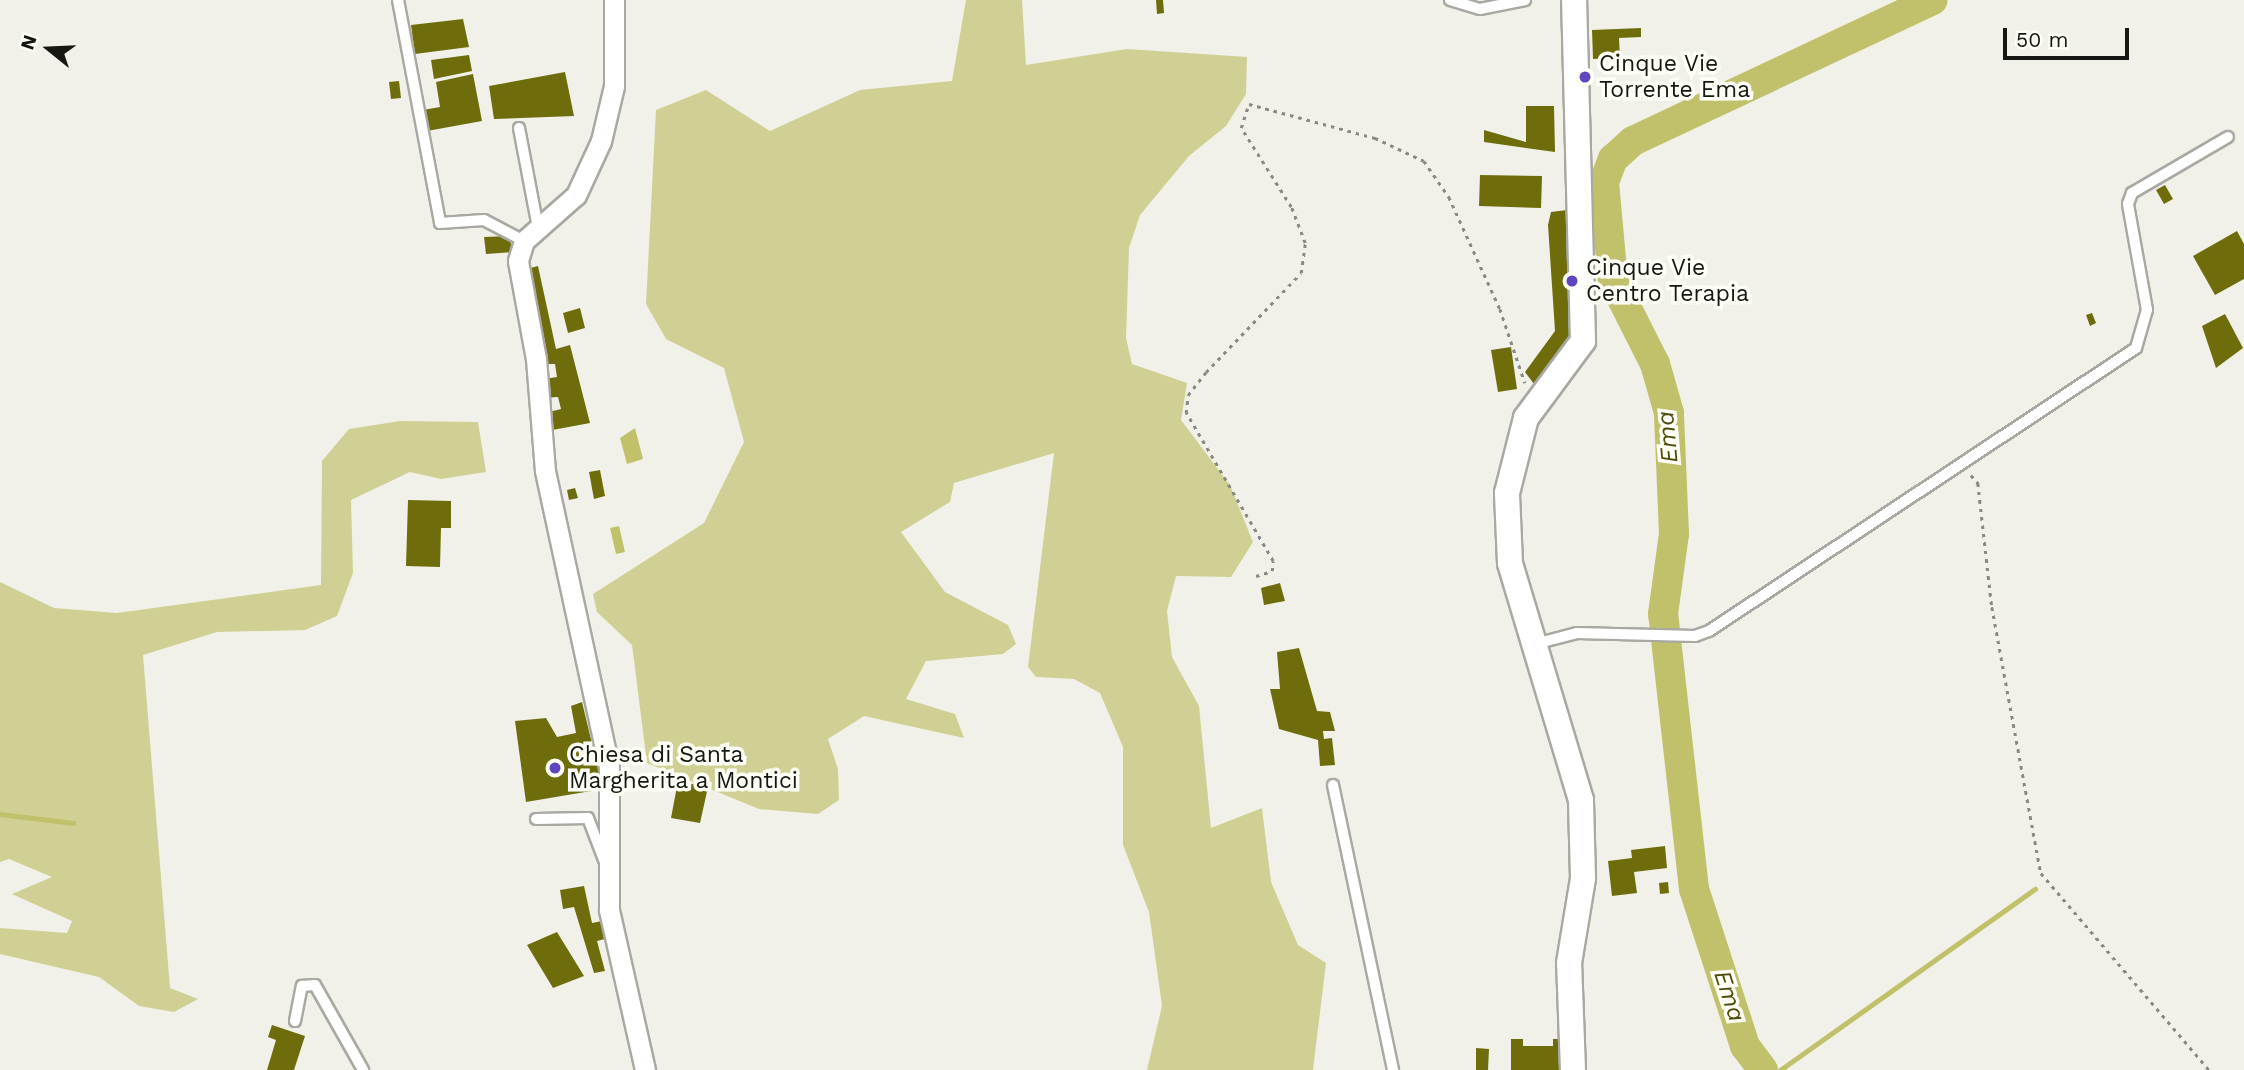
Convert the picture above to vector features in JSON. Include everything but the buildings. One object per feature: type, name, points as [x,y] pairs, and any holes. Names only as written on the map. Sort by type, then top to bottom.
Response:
[{"type":"street","points":[[614,0],[614,86],[601,141],[576,195],[531,235],[518,261],[536,359],[545,471],[609,766],[609,910],[645,1070]]},
{"type":"street","points":[[1573,1070],[1570,962],[1583,878],[1580,800],[1510,563],[1507,493],[1516,448],[1534,406],[1583,341],[1574,0]]},
{"type":"lane","points":[[398,0],[440,223],[484,220],[531,235],[519,128]]},
{"type":"lane","points":[[1450,0],[1480,9],[1525,0]]},
{"type":"lane","points":[[1534,644],[1577,632],[1695,636],[2136,348],[2147,310],[2128,204],[2132,192],[2228,137]]},
{"type":"lane","points":[[1332,785],[1393,1070]]},
{"type":"lane","points":[[536,820],[588,818],[609,869]]},
{"type":"lane","points":[[295,1021],[302,985],[315,985],[363,1070]]},
{"type":"path","points":[[1256,576],[1272,571],[1273,561],[1186,413],[1188,395],[1206,372],[1301,273],[1305,243],[1292,206],[1241,128],[1249,104],[1374,138],[1424,161],[1448,197],[1494,297],[1534,406]]},
{"type":"path","points":[[1954,466],[1978,483],[1992,607],[2041,873],[2209,1070]]},
{"type":"green space","points":[[966,0],[1022,0],[1026,65],[1127,49],[1247,57],[1246,94],[1226,126],[1189,156],[1140,215],[1129,248],[1126,338],[1132,364],[1187,383],[1181,420],[1230,485],[1253,542],[1231,577],[1176,576],[1167,611],[1172,657],[1199,706],[1211,828],[1262,808],[1271,882],[1298,945],[1326,963],[1313,1070],[1147,1070],[1162,1006],[1149,912],[1123,845],[1123,747],[1100,693],[1074,679],[1036,677],[1028,667],[1054,453],[954,483],[950,502],[901,532],[945,592],[1008,625],[1016,644],[1003,654],[926,661],[906,699],[955,714],[964,738],[864,716],[828,739],[838,769],[839,800],[818,814],[759,809],[647,763],[632,645],[597,612],[593,594],[704,523],[744,442],[724,368],[666,339],[646,304],[656,110],[706,90],[770,131],[860,90],[952,81]]},
{"type":"green space","points":[[400,421],[478,422],[486,472],[441,479],[410,472],[351,500],[353,573],[337,616],[305,630],[217,632],[143,655],[170,988],[198,999],[174,1012],[139,1006],[99,977],[0,954],[0,928],[67,933],[72,921],[12,894],[52,877],[9,859],[0,862],[0,582],[54,608],[117,613],[321,585],[322,461],[349,429]]},
{"type":"shaded area","points":[[635,428],[643,459],[627,464],[620,438]]},
{"type":"shaded area","points":[[619,526],[625,552],[616,554],[610,528]]},
{"type":"waterway","name":"Ema","points":[[1763,1070],[1745,1046],[1694,889],[1663,614],[1674,534],[1669,413],[1655,364],[1613,281],[1604,182],[1613,159],[1633,141],[1932,0]]},
{"type":"waterway","points":[[0,814],[73,823]]},
{"type":"waterway","points":[[1780,1070],[2035,889]]},
{"type":"place","name":"Cinque Vie Torrente Ema","points":[[1585,77]]},
{"type":"place","name":"Cinque Vie Centro Terapia","points":[[1572,281]]},
{"type":"place","name":"Chiesa di Santa Margherita a Montici","points":[[555,768]]}]
